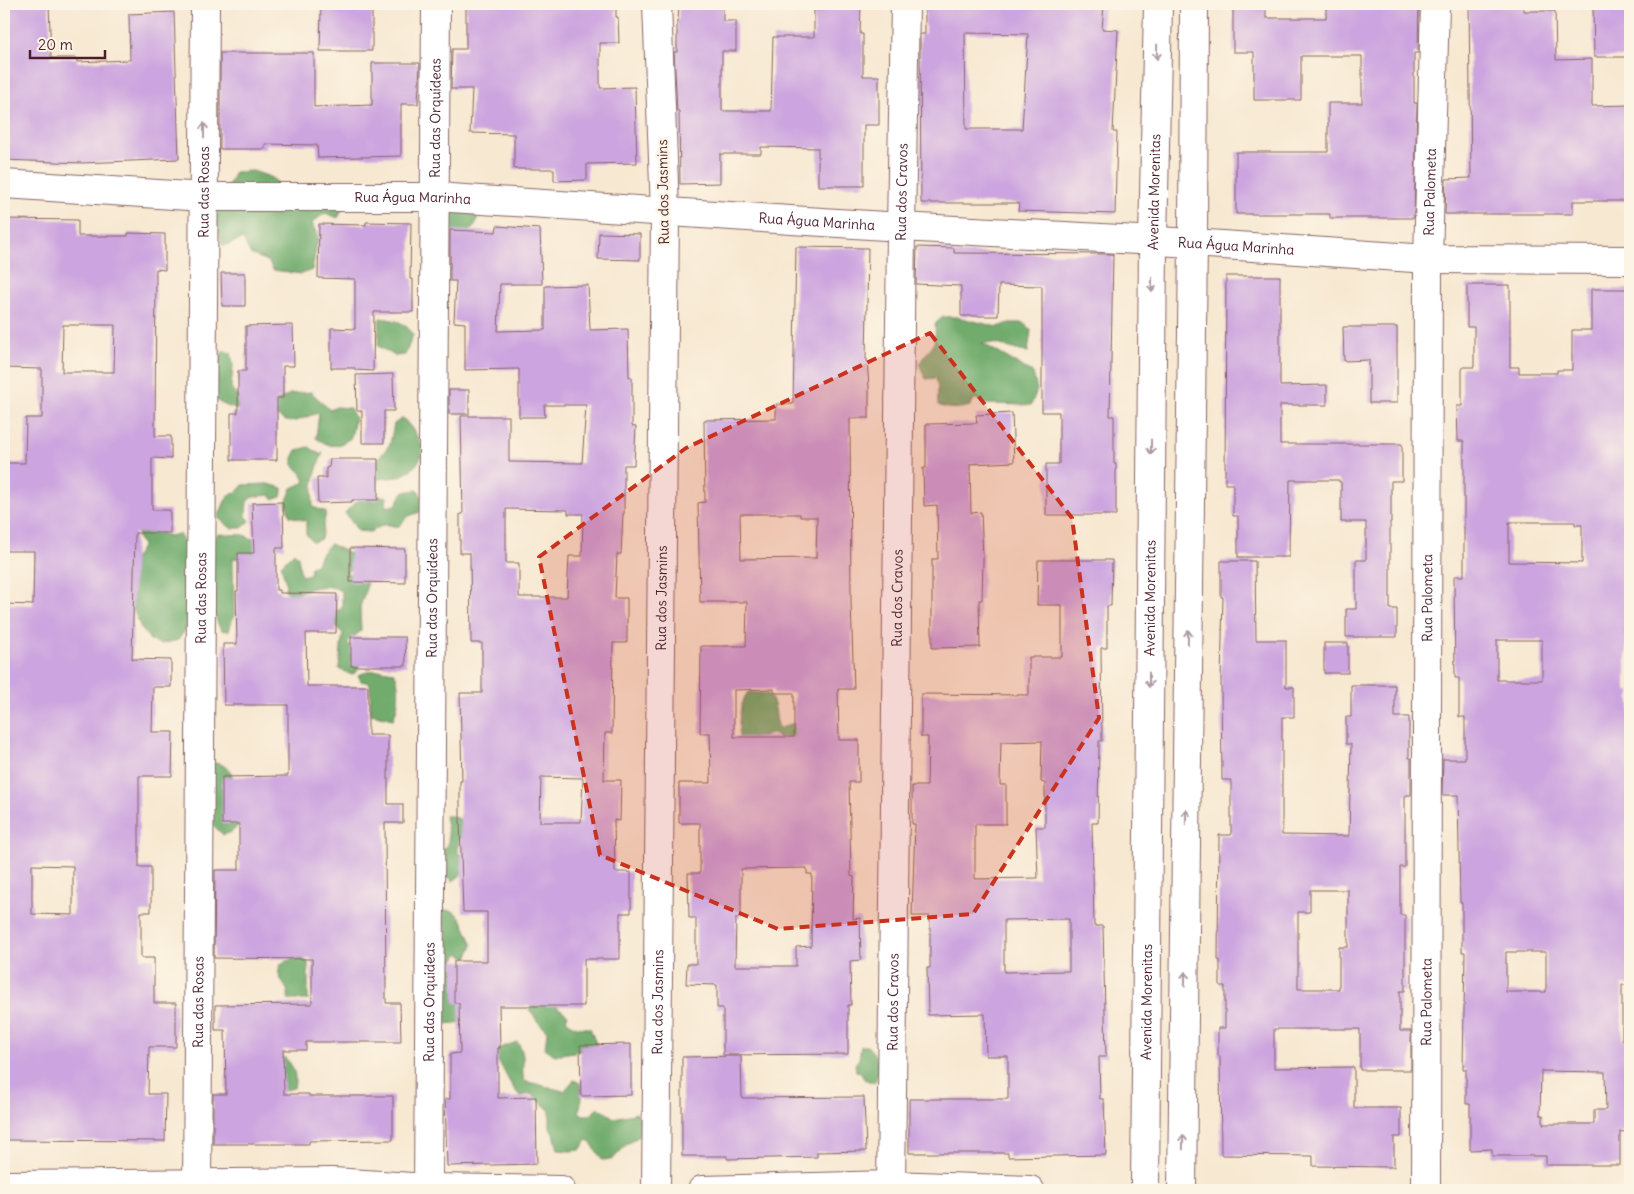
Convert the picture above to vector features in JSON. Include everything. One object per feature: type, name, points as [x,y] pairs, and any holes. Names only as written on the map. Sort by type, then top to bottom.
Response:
[{"type":"street","name":"Rua das Rosas","points":[[197,1187],[205,4]]},
{"type":"street","name":"Rua das Orquídeas","points":[[428,1189],[436,4]]},
{"type":"street","name":"Rua dos Jasmins","points":[[656,1190],[664,211],[657,4]]},
{"type":"street","name":"Rua dos Cravos","points":[[891,1188],[905,4]]},
{"type":"street","name":"Avenida Morenitas","points":[[1145,1190],[1153,242],[1158,4]]},
{"type":"street","points":[[1182,1190],[1194,4]]},
{"type":"street","name":"Rua Palometa","points":[[1426,1190],[1428,259],[1435,4]]},
{"type":"street","name":"Rua Água Marinha","points":[[4,184],[204,197],[435,197],[1428,259],[1630,260]]},
{"type":"street","points":[[4,1185],[197,1187],[333,1182],[428,1189],[561,1190]]},
{"type":"street","points":[[702,1190],[891,1188],[1030,1190]]},
{"type":"highlighted area","points":[[930,333],[1072,518],[1099,718],[973,914],[778,929],[600,855],[539,557],[686,448]]},
{"type":"green space","points":[[253,171],[273,178],[291,199],[309,212],[320,204],[343,208],[338,218],[325,213],[312,223],[318,238],[312,270],[301,274],[273,270],[268,261],[250,254],[243,239],[223,246],[218,228],[194,214],[225,192],[235,172]]},
{"type":"green space","points":[[444,209],[476,210],[477,218],[475,225],[465,233],[453,234],[445,226]]},
{"type":"green space","points":[[943,317],[957,317],[998,327],[1009,323],[1023,323],[1031,330],[1028,352],[994,343],[982,343],[1033,373],[1037,390],[1031,405],[984,404],[975,398],[970,406],[962,408],[938,405],[936,378],[926,379],[919,364],[934,342],[935,324]]},
{"type":"green space","points":[[380,318],[399,322],[410,330],[413,335],[405,355],[395,356],[378,346]]},
{"type":"green space","points":[[224,351],[231,353],[233,365],[231,388],[238,398],[275,402],[290,394],[311,392],[330,410],[336,407],[350,408],[355,418],[351,438],[334,446],[316,438],[319,413],[289,422],[277,416],[270,409],[239,410],[219,402],[212,397],[216,360]]},
{"type":"green space","points":[[403,418],[419,440],[422,448],[421,458],[411,470],[398,477],[378,479],[372,467],[390,444],[394,424]]},
{"type":"green space","points":[[309,447],[321,455],[323,452],[314,479],[313,507],[326,512],[321,539],[313,542],[306,534],[306,521],[290,516],[286,503],[292,488],[305,482],[302,474],[293,465],[293,458],[297,450]]},
{"type":"green space","points":[[268,484],[283,488],[281,497],[274,499],[269,495],[252,497],[247,502],[246,516],[250,521],[242,528],[231,528],[218,518],[225,501],[243,485]]},
{"type":"green space","points":[[418,490],[423,499],[420,512],[409,516],[398,527],[385,524],[370,532],[358,531],[345,513],[359,500],[368,496],[387,497],[386,507],[396,505],[403,492]]},
{"type":"green space","points":[[137,525],[169,536],[179,534],[191,555],[188,626],[178,640],[162,644],[151,641],[141,628],[133,608],[134,560],[143,545],[138,539]]},
{"type":"green space","points":[[218,534],[244,535],[259,542],[258,556],[248,560],[233,558],[234,614],[229,631],[221,630],[212,598],[211,541]]},
{"type":"green space","points":[[330,544],[353,555],[357,562],[346,573],[364,578],[367,585],[360,607],[361,631],[347,642],[359,656],[358,670],[352,675],[339,669],[343,633],[331,623],[331,612],[342,609],[342,592],[330,587],[317,587],[291,596],[285,590],[286,583],[281,565],[294,552],[298,557],[301,576],[310,574],[311,566],[317,564],[321,554]]},
{"type":"green space","points":[[382,670],[394,672],[398,683],[398,702],[393,719],[371,714],[370,683],[361,681],[358,675]]},
{"type":"green space","points":[[748,692],[768,694],[774,703],[780,729],[797,723],[811,739],[782,738],[772,734],[739,739],[741,708]]},
{"type":"green space","points":[[208,762],[226,767],[234,780],[239,797],[243,820],[232,832],[223,835],[214,826],[208,815]]},
{"type":"green space","points":[[445,816],[452,816],[463,821],[458,852],[463,868],[460,876],[453,881],[447,876],[442,875],[436,856],[442,852],[448,843]]},
{"type":"green space","points":[[438,909],[453,911],[461,918],[473,945],[467,958],[459,953],[451,965],[458,976],[464,1022],[445,1024],[436,1013],[438,955],[445,950],[447,933]]},
{"type":"green space","points":[[293,959],[302,959],[308,962],[308,1000],[289,1000],[288,992],[279,975],[281,964]]},
{"type":"green space","points":[[560,993],[556,1006],[568,1015],[566,1019],[574,1026],[590,1028],[597,1046],[586,1050],[555,1055],[545,1049],[547,1031],[529,1009],[536,999]]},
{"type":"green space","points":[[517,1042],[523,1057],[524,1081],[564,1091],[574,1080],[580,1083],[582,1099],[579,1111],[583,1115],[591,1115],[598,1107],[614,1118],[637,1113],[644,1125],[644,1133],[627,1144],[613,1159],[602,1160],[592,1144],[587,1140],[580,1150],[558,1150],[550,1127],[550,1111],[532,1094],[520,1096],[496,1057],[500,1048]]},
{"type":"green space","points":[[861,1046],[867,1046],[871,1050],[878,1063],[878,1073],[874,1083],[864,1079],[860,1072],[856,1071],[855,1064],[859,1059]]},
{"type":"green space","points":[[283,1056],[290,1063],[295,1075],[294,1088],[286,1090],[275,1086]]},
{"type":"building","points":[[4,4],[49,4],[51,58],[77,58],[77,62],[130,60],[129,14],[174,12],[179,159],[82,163],[4,160]]},
{"type":"building","points":[[466,4],[616,4],[619,43],[600,43],[600,88],[635,87],[637,163],[587,164],[587,180],[554,181],[554,169],[514,169],[514,134],[470,133],[472,89],[451,89],[452,49],[466,49]]},
{"type":"building","points":[[679,4],[723,4],[723,21],[736,21],[736,51],[722,51],[722,111],[771,111],[773,37],[814,37],[814,10],[824,10],[824,4],[861,4],[860,34],[863,34],[863,76],[879,76],[879,125],[864,125],[864,186],[818,186],[818,148],[761,147],[761,154],[720,154],[720,183],[680,184],[679,111],[677,111],[674,52],[677,52]]},
{"type":"building","points":[[925,4],[1104,4],[1102,29],[1118,30],[1113,132],[1117,132],[1115,214],[1018,211],[1019,203],[921,203],[920,34],[925,34]],"holes":[[[965,33],[1028,34],[1022,129],[966,129]]]},
{"type":"building","points":[[1326,4],[1419,4],[1418,53],[1414,53],[1414,103],[1417,103],[1417,105],[1414,218],[1330,218],[1330,214],[1236,214],[1236,152],[1328,152],[1328,103],[1362,103],[1362,56],[1301,56],[1301,100],[1254,100],[1254,52],[1233,52],[1233,6],[1266,6],[1266,18],[1326,18]]},
{"type":"building","points":[[1469,4],[1524,4],[1524,11],[1555,11],[1556,60],[1592,59],[1592,106],[1630,105],[1630,146],[1627,146],[1628,201],[1573,201],[1573,214],[1445,214],[1446,179],[1471,178]]},
{"type":"building","points":[[1593,4],[1619,4],[1619,9],[1630,9],[1630,57],[1594,57]]},
{"type":"building","points":[[321,8],[372,9],[372,51],[320,51]]},
{"type":"building","points":[[220,53],[314,53],[314,107],[372,105],[372,63],[420,63],[418,104],[401,104],[401,156],[318,158],[317,145],[265,144],[265,149],[220,149]]},
{"type":"building","points":[[4,219],[78,220],[78,236],[128,236],[128,233],[165,234],[165,270],[156,269],[155,436],[171,436],[171,459],[152,458],[152,510],[170,510],[170,533],[135,533],[132,659],[171,660],[171,687],[153,687],[152,732],[173,732],[172,776],[139,776],[139,867],[151,867],[151,912],[141,912],[141,958],[154,958],[154,1003],[176,1003],[176,1047],[149,1047],[148,1094],[166,1094],[165,1141],[4,1140],[4,604],[33,605],[34,551],[4,551],[4,463],[25,463],[26,418],[42,418],[42,369],[4,368]],"holes":[[[63,325],[115,325],[114,372],[62,372]],[[32,865],[73,866],[73,915],[32,914]]]},
{"type":"building","points":[[366,222],[411,223],[410,279],[413,279],[413,312],[374,312],[373,371],[355,370],[355,368],[331,368],[331,328],[355,329],[355,279],[318,278],[319,224],[366,225]]},
{"type":"building","points":[[497,226],[540,229],[542,284],[500,284],[498,331],[545,330],[545,286],[588,285],[590,330],[628,329],[629,377],[632,377],[632,426],[636,427],[634,465],[624,465],[624,514],[621,554],[617,554],[615,598],[627,598],[627,643],[613,643],[612,733],[605,733],[604,780],[621,780],[620,821],[614,820],[615,872],[631,872],[631,913],[620,913],[620,959],[584,959],[584,1006],[499,1006],[498,1098],[536,1097],[537,1164],[447,1166],[445,1099],[450,1099],[450,1054],[460,1053],[459,1003],[454,1003],[454,961],[487,961],[487,912],[463,912],[460,823],[460,781],[462,781],[460,693],[482,693],[482,643],[471,643],[470,553],[460,553],[460,514],[463,514],[461,416],[509,416],[509,462],[582,463],[586,405],[544,405],[545,417],[519,417],[519,369],[465,370],[465,323],[454,322],[456,281],[450,281],[450,230],[496,232]],"holes":[[[506,509],[568,510],[568,514],[583,514],[582,556],[569,556],[567,597],[519,597],[519,563],[506,563]],[[541,777],[583,778],[581,822],[540,822]]]},
{"type":"building","points":[[599,233],[640,234],[640,260],[598,259]]},
{"type":"building","points":[[796,247],[868,248],[866,359],[869,387],[869,418],[850,418],[851,602],[854,689],[838,689],[839,740],[859,740],[859,782],[849,782],[851,876],[854,877],[853,919],[860,918],[861,960],[850,961],[851,1005],[848,1005],[848,1054],[723,1055],[723,1008],[717,1008],[717,985],[686,984],[687,964],[696,964],[696,918],[689,918],[688,873],[700,873],[700,823],[679,823],[679,783],[711,783],[710,733],[700,733],[701,646],[746,646],[747,602],[700,602],[698,503],[705,502],[704,420],[776,419],[776,404],[793,404]],"holes":[[[740,514],[800,514],[800,517],[817,517],[816,558],[741,559]],[[774,689],[774,693],[794,693],[794,737],[734,737],[734,690]],[[807,868],[807,874],[812,874],[811,946],[796,947],[796,966],[735,966],[736,918],[741,918],[741,869]]]},
{"type":"building","points":[[917,247],[954,248],[954,253],[1113,254],[1110,416],[1114,416],[1116,515],[1046,515],[1046,464],[1059,464],[1059,412],[1042,412],[1042,286],[999,285],[998,316],[961,316],[961,286],[916,284]]},
{"type":"building","points":[[221,273],[245,273],[245,306],[222,306]]},
{"type":"building","points":[[1226,276],[1280,276],[1280,386],[1327,385],[1327,405],[1280,405],[1280,444],[1402,444],[1402,481],[1391,481],[1390,609],[1397,609],[1397,637],[1346,637],[1346,609],[1356,609],[1356,560],[1366,560],[1366,522],[1341,522],[1341,482],[1339,480],[1290,480],[1289,557],[1238,557],[1238,516],[1233,516],[1233,484],[1225,484]]},
{"type":"building","points":[[1467,285],[1510,285],[1510,367],[1519,367],[1519,373],[1557,373],[1557,370],[1572,370],[1572,330],[1591,330],[1591,289],[1630,289],[1630,599],[1626,599],[1626,691],[1630,691],[1630,985],[1622,985],[1622,1041],[1630,1041],[1630,1131],[1620,1132],[1620,1165],[1546,1165],[1546,1156],[1492,1156],[1492,1149],[1470,1150],[1470,1104],[1466,1104],[1466,1069],[1463,1069],[1465,952],[1462,952],[1458,795],[1442,795],[1443,759],[1465,759],[1465,717],[1459,717],[1459,678],[1455,678],[1454,576],[1464,576],[1464,441],[1458,441],[1457,406],[1462,406],[1462,367],[1474,367],[1474,327],[1467,327]],"holes":[[[1509,522],[1575,522],[1575,525],[1582,525],[1582,563],[1509,562]],[[1497,640],[1542,640],[1542,680],[1497,680]],[[1506,952],[1546,952],[1546,992],[1506,992]],[[1541,1071],[1605,1072],[1606,1110],[1594,1110],[1594,1124],[1543,1124],[1543,1115],[1540,1115]]]},
{"type":"building","points":[[293,325],[294,366],[283,366],[283,398],[277,398],[277,460],[231,460],[231,413],[238,413],[238,371],[246,371],[246,326]]},
{"type":"building","points":[[1343,327],[1397,327],[1397,403],[1369,403],[1369,360],[1344,361]]},
{"type":"building","points":[[393,374],[394,411],[384,411],[384,443],[362,443],[362,411],[357,411],[356,375]]},
{"type":"building","points":[[449,390],[469,390],[469,414],[449,414]]},
{"type":"building","points":[[1012,413],[1014,462],[970,464],[971,513],[981,512],[983,559],[982,600],[979,600],[980,647],[932,648],[932,559],[938,559],[937,505],[924,506],[923,468],[926,468],[926,424],[977,423],[976,415]]},
{"type":"building","points":[[330,459],[378,459],[378,500],[318,503],[317,478],[326,478],[326,468],[329,467]]},
{"type":"building","points":[[283,502],[284,548],[276,548],[276,590],[280,590],[280,593],[337,594],[336,633],[306,633],[307,686],[368,686],[368,735],[388,735],[388,804],[403,804],[403,823],[385,823],[386,1003],[400,1003],[401,1042],[306,1042],[306,1050],[283,1050],[284,1094],[309,1094],[309,1096],[393,1096],[393,1140],[309,1141],[309,1144],[213,1144],[213,1094],[226,1094],[225,1030],[215,1030],[215,1005],[312,1004],[312,959],[214,958],[215,870],[239,870],[239,824],[222,824],[222,777],[288,776],[288,705],[224,705],[223,644],[237,644],[236,591],[238,591],[238,553],[254,553],[252,503]]},
{"type":"building","points":[[350,548],[405,549],[405,583],[350,582]]},
{"type":"building","points":[[1038,560],[1112,560],[1111,606],[1107,606],[1107,648],[1101,648],[1102,741],[1099,741],[1098,823],[1092,823],[1094,926],[1103,926],[1106,1057],[1099,1057],[1100,1099],[1104,1099],[1106,1155],[1008,1157],[1008,1153],[909,1153],[909,1099],[1008,1099],[1008,1056],[986,1056],[985,1014],[928,1015],[927,968],[930,968],[930,916],[912,916],[915,824],[912,824],[912,786],[927,786],[928,737],[921,737],[921,694],[1029,695],[1029,657],[1062,657],[1062,605],[1037,605]],"holes":[[[1042,741],[1041,782],[1045,783],[1045,827],[1036,827],[1038,878],[975,879],[975,824],[1006,824],[1006,785],[1000,785],[1001,742]],[[1069,919],[1069,971],[1004,972],[1004,920]]]},
{"type":"building","points":[[1221,561],[1255,561],[1256,640],[1286,640],[1286,687],[1294,687],[1294,717],[1282,717],[1282,835],[1349,836],[1351,744],[1346,744],[1346,717],[1351,717],[1351,685],[1395,685],[1395,717],[1409,717],[1411,795],[1405,795],[1405,867],[1400,867],[1400,915],[1405,915],[1405,991],[1400,991],[1400,1031],[1411,1031],[1411,1070],[1360,1070],[1360,1029],[1274,1029],[1274,1068],[1354,1067],[1354,1108],[1401,1108],[1401,1137],[1394,1137],[1394,1167],[1313,1166],[1313,1156],[1221,1155],[1218,1028],[1225,1028],[1225,986],[1220,986],[1220,960],[1218,960],[1219,835],[1231,835],[1231,780],[1222,780],[1221,680],[1223,597],[1221,597]],"holes":[[[1310,890],[1348,890],[1348,947],[1339,947],[1339,989],[1298,989],[1298,912],[1310,912]]]},
{"type":"building","points":[[351,637],[405,637],[406,666],[351,666]]},
{"type":"building","points":[[1324,643],[1348,643],[1348,673],[1324,673]]},
{"type":"building","points":[[631,1044],[631,1095],[581,1096],[580,1045]]},
{"type":"building","points":[[741,1056],[742,1098],[864,1097],[866,1151],[817,1152],[817,1157],[727,1159],[727,1156],[682,1156],[682,1057]]}]
